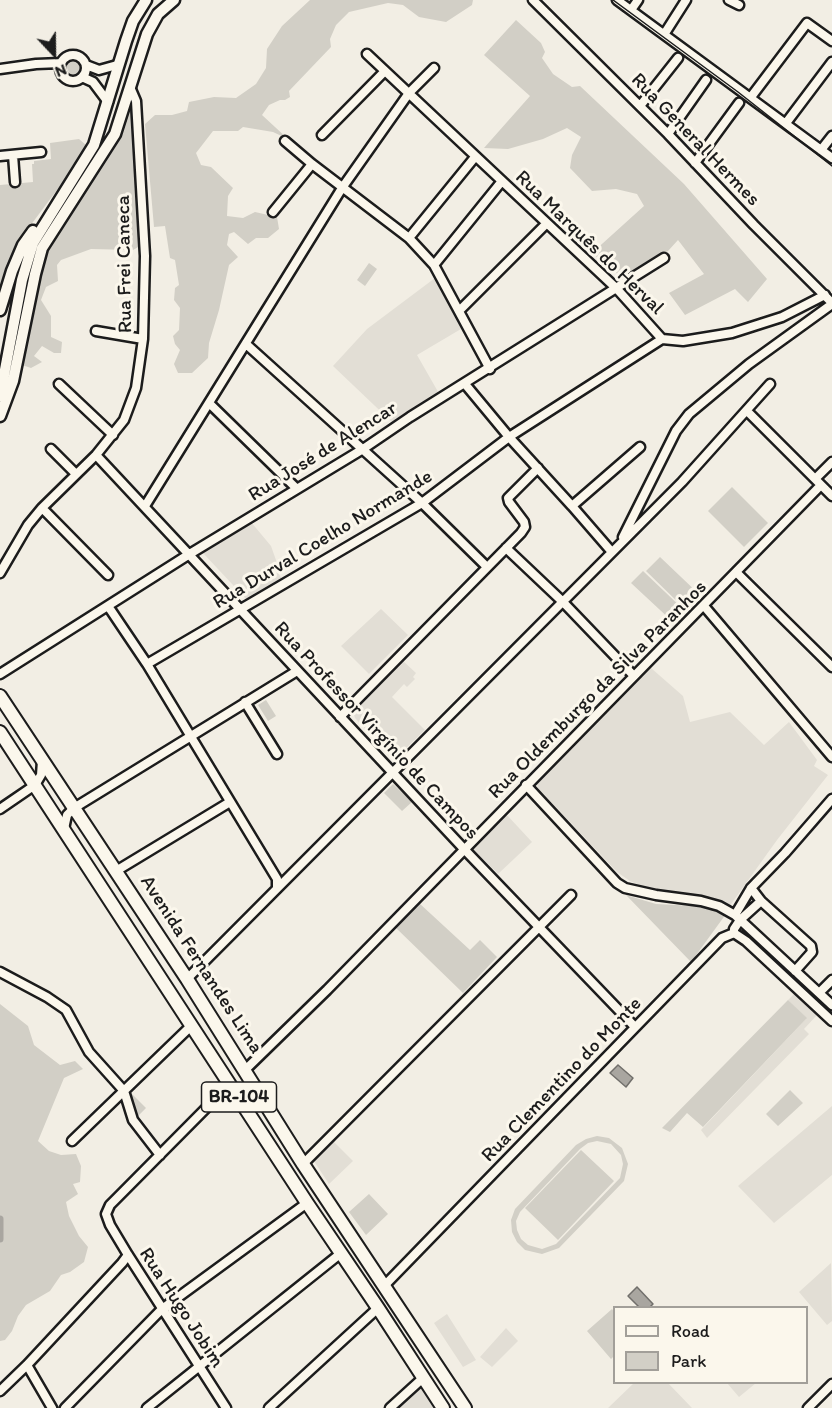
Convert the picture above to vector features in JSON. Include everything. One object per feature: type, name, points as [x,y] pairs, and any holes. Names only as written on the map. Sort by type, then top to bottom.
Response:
[{"type":"highway","name":"Avenida Fernandes Lima","points":[[0,696],[188,979],[303,1164],[465,1408]]},
{"type":"highway","name":"Avenida Fernandes Lima","points":[[0,732],[443,1408]]},
{"type":"main road","points":[[0,396],[27,259],[33,243],[94,146],[117,65],[133,21],[146,0]]},
{"type":"main road","points":[[0,428],[7,411],[42,248],[106,150],[121,118],[152,22],[174,0]]},
{"type":"main road","points":[[126,41],[120,70],[130,87]]},
{"type":"main road","points":[[0,310],[23,245],[40,221],[55,206]]},
{"type":"main road","points":[[0,416],[13,381]]},
{"type":"street","name":"Rua General Hermes","points":[[533,0],[668,134],[832,304]]},
{"type":"street","points":[[617,0],[665,33],[832,158]]},
{"type":"street","points":[[631,10],[638,0]]},
{"type":"street","points":[[665,33],[686,0]]},
{"type":"street","points":[[729,0],[739,5]]},
{"type":"street","points":[[751,97],[807,23],[832,41]]},
{"type":"street","name":"Rua Marquês do Herval","points":[[367,54],[464,142],[475,157],[617,289],[662,339],[683,341],[720,336],[793,312],[825,295]]},
{"type":"street","points":[[74,55],[82,58],[86,65],[86,72],[75,81],[66,79],[60,69],[66,57],[74,55]]},
{"type":"street","points":[[640,106],[678,58]]},
{"type":"street","points":[[786,123],[832,62]]},
{"type":"street","points":[[0,69],[61,63]]},
{"type":"street","points":[[86,65],[99,70],[117,65]]},
{"type":"street","points":[[145,506],[342,188],[409,93],[434,68]]},
{"type":"street","points":[[322,135],[385,71]]},
{"type":"street","points":[[82,77],[96,85],[108,102]]},
{"type":"street","points":[[668,134],[706,80]]},
{"type":"street","name":"Rua Frei Caneca","points":[[0,573],[28,525],[113,435],[131,406],[136,388],[143,339],[145,256],[136,101],[130,87]]},
{"type":"street","points":[[695,163],[739,104]]},
{"type":"street","points":[[821,150],[832,136]]},
{"type":"street","points":[[285,141],[342,188],[409,238],[434,265],[490,369]]},
{"type":"street","points":[[0,156],[41,152]]},
{"type":"street","points":[[13,155],[15,182]]},
{"type":"street","points":[[409,238],[475,157]]},
{"type":"street","points":[[273,212],[312,164]]},
{"type":"street","points":[[434,265],[502,181]]},
{"type":"street","points":[[459,311],[546,224]]},
{"type":"street","name":"Rua José de Alencar","points":[[0,674],[296,488],[363,449],[664,258]]},
{"type":"street","points":[[621,543],[676,431],[689,414],[749,364],[832,304]]},
{"type":"street","points":[[793,312],[804,325]]},
{"type":"street","points":[[96,331],[143,339]]},
{"type":"street","name":"Rua Durval Coelho Normande","points":[[147,664],[422,503],[509,437],[662,339]]},
{"type":"street","points":[[246,344],[422,503],[487,567]]},
{"type":"street","points":[[59,384],[113,435]]},
{"type":"street","points":[[465,384],[611,551]]},
{"type":"street","points":[[188,979],[682,482],[770,384]]},
{"type":"street","points":[[209,403],[296,488]]},
{"type":"street","points":[[747,411],[832,496]]},
{"type":"street","points":[[572,506],[640,447]]},
{"type":"street","points":[[51,449],[76,474]]},
{"type":"street","name":"Rua Professor Virgínio de Campos","points":[[96,455],[464,849],[635,1027]]},
{"type":"street","name":"Rua Oldemburgo da Silva Paranhos","points":[[245,1070],[327,990],[633,675],[704,606],[818,482],[832,462]]},
{"type":"street","points":[[340,717],[522,533],[525,527],[524,522],[508,502],[508,498],[538,468]]},
{"type":"street","points":[[42,508],[108,575]]},
{"type":"street","points":[[506,548],[563,602],[633,675]]},
{"type":"street","points":[[736,572],[832,667]]},
{"type":"street","points":[[108,606],[147,664],[277,879],[277,888]]},
{"type":"street","points":[[704,606],[832,758]]},
{"type":"street","points":[[64,830],[67,815],[74,808],[297,671]]},
{"type":"street","points":[[245,702],[277,754]]},
{"type":"street","points":[[0,809],[35,785],[40,775],[42,761]]},
{"type":"street","points":[[526,785],[617,883],[625,888],[656,895],[719,906],[737,918],[832,1005]]},
{"type":"street","points":[[737,918],[751,888],[832,799]]},
{"type":"street","points":[[116,871],[230,802]]},
{"type":"street","points":[[277,879],[287,879]]},
{"type":"street","points":[[751,888],[761,901],[812,946],[812,952],[795,971]]},
{"type":"street","points":[[303,1164],[571,895]]},
{"type":"street","name":"Rua Clementino do Monte","points":[[385,1285],[722,938],[734,933],[737,918],[761,901]]},
{"type":"street","points":[[734,933],[746,941],[832,1021]]},
{"type":"street","points":[[0,972],[66,1010],[89,1052],[124,1091],[127,1107],[136,1126],[159,1155],[230,1084]]},
{"type":"street","points":[[819,993],[832,980]]},
{"type":"street","points":[[72,1141],[192,1025]]},
{"type":"street","points":[[111,1102],[127,1107]]},
{"type":"street","name":"Rua Hugo Jobim","points":[[159,1155],[110,1205],[106,1214],[130,1258],[226,1408]]},
{"type":"street","points":[[65,1408],[162,1309],[307,1203]]},
{"type":"street","points":[[147,1408],[341,1253]]},
{"type":"street","points":[[0,1391],[122,1263],[130,1258]]},
{"type":"street","points":[[269,1408],[378,1308]]},
{"type":"street","points":[[27,1365],[52,1408]]},
{"type":"street","points":[[390,1408],[423,1378]]},
{"type":"street","points":[[808,1408],[832,1385]]},
{"type":"shaded area","points":[[435,278],[461,329],[417,355],[441,397],[395,425],[333,366],[367,329]]},
{"type":"shaded area","points":[[251,522],[271,546],[277,563],[274,566],[282,579],[247,600],[203,553]]},
{"type":"shaded area","points":[[381,609],[408,635],[369,674],[341,646]]},
{"type":"shaded area","points":[[402,660],[416,673],[413,677],[415,679],[407,687],[404,684],[392,697],[425,730],[399,755],[394,756],[390,755],[355,718],[353,712],[357,705]]},
{"type":"shaded area","points":[[651,668],[683,696],[690,722],[730,712],[764,745],[789,722],[817,760],[814,766],[828,775],[777,840],[729,907],[708,899],[650,890],[630,881],[617,872],[538,788],[537,783]]},
{"type":"shaded area","points":[[506,814],[532,842],[498,874],[472,848]]},
{"type":"shaded area","points":[[795,993],[817,1015],[804,1029],[809,1034],[707,1138],[701,1130],[806,1019],[788,1000]]},
{"type":"shaded area","points":[[618,1065],[633,1078],[626,1087],[610,1073]]},
{"type":"shaded area","points":[[832,1106],[832,1175],[774,1223],[738,1186]]},
{"type":"shaded area","points":[[331,1139],[353,1161],[329,1184],[312,1158]]},
{"type":"shaded area","points":[[831,1263],[832,1321],[827,1325],[799,1292]]},
{"type":"shaded area","points":[[637,1287],[653,1304],[638,1306],[628,1296]]},
{"type":"shaded area","points":[[447,1314],[476,1360],[463,1367],[434,1323]]},
{"type":"shaded area","points":[[506,1328],[518,1341],[492,1367],[480,1357]]},
{"type":"shaded area","points":[[421,1382],[440,1408],[390,1408]]},
{"type":"shaded area","points":[[633,1384],[669,1384],[692,1408],[608,1408]]},
{"type":"shaded area","points":[[728,1384],[755,1384],[739,1397]]},
{"type":"green space","points":[[310,0],[473,0],[472,5],[446,22],[419,17],[403,5],[388,3],[349,12],[336,25],[330,39],[331,47],[289,91],[290,97],[269,105],[262,115],[288,139],[273,132],[243,127],[238,131],[213,131],[196,153],[201,165],[211,167],[233,188],[228,196],[227,216],[243,218],[255,212],[277,217],[279,229],[268,238],[256,238],[248,244],[234,232],[229,234],[227,245],[238,257],[229,265],[209,343],[208,358],[192,373],[178,373],[174,364],[180,350],[173,336],[179,330],[180,308],[174,300],[175,288],[179,285],[175,260],[170,258],[165,226],[154,227],[145,124],[155,115],[172,115],[187,111],[189,102],[214,97],[236,98],[256,84],[266,68],[267,49],[282,26]]},
{"type":"green space","points":[[516,20],[541,43],[545,52],[542,58],[553,74],[572,87],[580,86],[684,184],[767,279],[748,302],[735,289],[685,315],[669,293],[704,274],[678,240],[668,251],[633,272],[620,276],[592,253],[644,206],[637,194],[616,189],[592,191],[570,168],[572,155],[581,137],[567,128],[543,139],[508,149],[484,148],[530,96],[484,55]]},
{"type":"green space","points":[[73,57],[83,64],[84,68],[77,78],[73,79],[63,72],[62,68],[69,58]]},
{"type":"green space","points":[[132,106],[140,246],[133,250],[91,249],[61,260],[57,265],[58,281],[46,287],[41,300],[51,316],[51,337],[62,342],[61,353],[54,353],[42,346],[34,356],[42,362],[31,368],[22,365],[40,270],[55,234],[123,134]]},
{"type":"green space","points":[[79,139],[86,145],[81,158],[21,238],[11,259],[0,295],[0,185],[33,182],[32,164],[34,161],[51,159],[50,143]]},
{"type":"green space","points":[[369,263],[377,269],[365,286],[357,280]]},
{"type":"green space","points":[[732,487],[768,523],[744,547],[708,511]]},
{"type":"green space","points":[[660,557],[701,596],[687,611],[646,571]]},
{"type":"green space","points":[[643,571],[685,611],[674,623],[631,583]]},
{"type":"green space","points":[[266,700],[276,716],[268,721],[258,705]]},
{"type":"green space","points":[[393,784],[412,802],[402,811],[384,793]]},
{"type":"green space","points":[[626,895],[656,904],[695,906],[726,914],[691,962]]},
{"type":"green space","points":[[419,903],[470,950],[480,940],[497,957],[463,993],[395,927]]},
{"type":"green space","points":[[788,1000],[807,1018],[703,1127],[687,1113],[670,1132],[662,1128]]},
{"type":"green space","points":[[0,1004],[28,1026],[34,1045],[60,1065],[75,1061],[83,1069],[64,1078],[38,1141],[49,1151],[61,1155],[76,1154],[81,1166],[80,1182],[73,1184],[78,1194],[66,1202],[69,1216],[79,1236],[88,1247],[84,1262],[70,1272],[61,1275],[50,1291],[26,1305],[18,1316],[12,1331],[5,1340],[0,1341]]},
{"type":"green space","points":[[790,1090],[803,1103],[778,1126],[766,1114]]},
{"type":"green space","points":[[130,1092],[146,1108],[137,1117],[131,1101]]},
{"type":"green space","points":[[597,1136],[609,1138],[622,1148],[628,1164],[624,1181],[559,1248],[542,1254],[525,1250],[517,1242],[512,1232],[511,1220],[515,1209],[576,1145]],"holes":[[[597,1141],[611,1144],[621,1155],[623,1164],[620,1178],[556,1244],[542,1249],[528,1245],[521,1239],[516,1221],[520,1212],[588,1143]]]},
{"type":"green space","points":[[581,1150],[614,1181],[558,1240],[525,1208]]},
{"type":"green space","points":[[369,1194],[388,1214],[366,1235],[349,1212]]},
{"type":"green space","points":[[612,1309],[613,1357],[611,1359],[587,1331]]},
{"type":"waterway","points":[[0,1219],[0,1239]]},
{"type":"tram line","points":[[613,0],[738,92],[832,166]]}]
